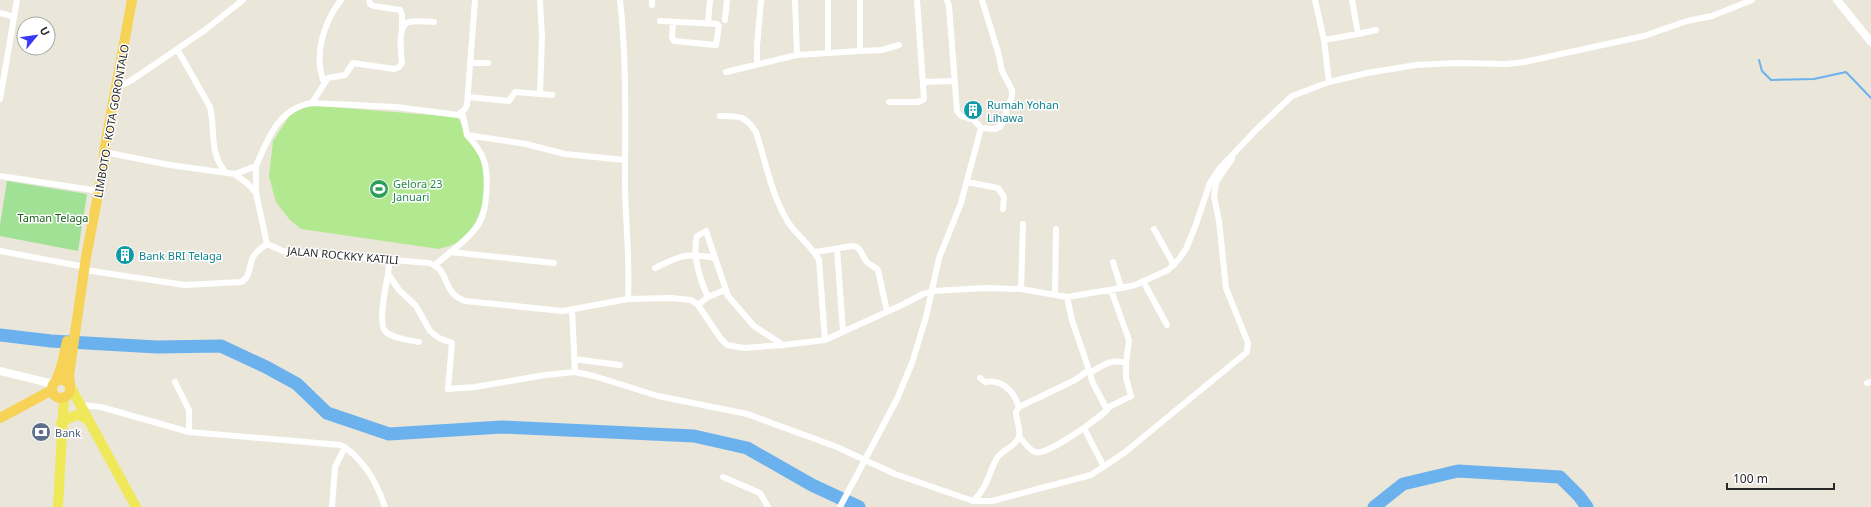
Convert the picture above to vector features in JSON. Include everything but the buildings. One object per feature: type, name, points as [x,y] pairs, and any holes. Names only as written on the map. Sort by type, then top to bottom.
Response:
[{"type":"highway","name":"LIMBOTO - KOTA GORONTALO","points":[[82,268],[104,164],[104,152],[132,0]]},
{"type":"highway","points":[[69,352],[54,385],[57,397],[65,397],[70,392],[68,375],[69,352],[93,190],[98,164],[104,152]]},
{"type":"highway","points":[[0,418],[63,380],[70,386]]},
{"type":"main road","points":[[70,386],[136,507]]},
{"type":"main road","points":[[58,507],[61,424],[65,397],[81,405]]},
{"type":"main road","points":[[61,424],[74,415],[78,415],[89,421]]},
{"type":"street","points":[[0,99],[17,0]]},
{"type":"street","points":[[115,88],[132,80],[205,30],[243,0]]},
{"type":"street","points":[[324,82],[320,72],[324,28],[331,12],[341,0]]},
{"type":"street","points":[[312,103],[324,82],[328,78],[334,75],[344,75],[353,63],[394,69],[399,67],[402,63],[402,15],[400,10],[374,6],[370,4],[369,0]]},
{"type":"street","points":[[0,251],[82,268],[185,285],[241,282],[247,278],[253,257],[266,244],[256,193],[256,166],[277,123],[302,105],[312,103],[396,107],[458,115],[468,105],[476,0]]},
{"type":"street","points":[[540,0],[542,36],[540,94]]},
{"type":"street","points":[[620,0],[629,258],[628,299]]},
{"type":"street","points":[[708,23],[710,0]]},
{"type":"street","points":[[725,20],[727,0]]},
{"type":"street","points":[[757,64],[761,0]]},
{"type":"street","points":[[795,0],[797,55]]},
{"type":"street","points":[[828,0],[828,52]]},
{"type":"street","points":[[860,0],[860,51]]},
{"type":"street","points":[[889,102],[918,102],[922,101],[925,96],[917,0]]},
{"type":"street","points":[[947,0],[950,6],[958,114],[974,120],[981,128],[995,129],[1001,126],[1012,96],[1012,90],[1002,71],[998,52],[982,0]]},
{"type":"street","points":[[1315,0],[1324,40],[1329,82]]},
{"type":"street","points":[[1352,0],[1358,34]]},
{"type":"street","points":[[462,112],[467,135],[476,146],[484,161],[486,183],[484,209],[479,224],[463,242],[435,265],[441,270],[450,292],[454,297],[465,301],[551,310],[572,309],[628,299],[671,298],[691,300],[698,305],[716,332],[727,345],[744,348],[783,346],[825,340],[932,291],[960,288],[1020,289],[1067,297],[1121,288],[1143,281],[1168,270],[1174,265],[1186,249],[1210,183],[1219,169],[1292,96],[1329,82],[1367,73],[1416,65],[1456,63],[1507,64],[1524,62],[1644,36],[1687,21],[1712,16],[1752,0]]},
{"type":"street","points":[[1837,0],[1871,42]]},
{"type":"street","points":[[0,13],[14,17]]},
{"type":"street","points":[[402,31],[405,24],[409,21],[434,22]]},
{"type":"street","points":[[660,22],[673,22],[708,23],[717,24],[719,26],[717,42],[714,46],[674,41],[672,37],[673,22]]},
{"type":"street","points":[[1324,40],[1376,30]]},
{"type":"street","points":[[726,72],[797,55],[882,50],[899,45]]},
{"type":"street","points":[[177,48],[210,107],[214,151],[226,173]]},
{"type":"street","points":[[470,63],[488,64]]},
{"type":"street","points":[[924,82],[955,81]]},
{"type":"street","points":[[468,97],[509,101],[515,92],[552,95]]},
{"type":"street","points":[[720,116],[741,117],[750,123],[756,132],[777,202],[802,241],[810,246],[819,260],[825,340]]},
{"type":"street","points":[[840,507],[897,399],[907,376],[922,330],[939,258],[967,182],[981,128]]},
{"type":"street","points":[[467,135],[526,144],[565,154],[625,160]]},
{"type":"street","points":[[388,274],[399,290],[416,306],[430,331],[439,338],[452,342],[448,389],[475,387],[539,376],[575,372],[594,376],[658,396],[747,414],[804,434],[865,459],[895,474],[973,501],[992,501],[1091,475],[1243,356],[1249,349],[1226,288],[1219,221],[1214,197],[1216,182],[1237,151]]},
{"type":"street","points":[[104,152],[235,174],[256,166]]},
{"type":"street","points":[[235,174],[248,184],[256,193]]},
{"type":"street","points":[[0,176],[93,190]]},
{"type":"street","points":[[967,182],[998,188],[1004,197],[1003,209]]},
{"type":"street","points":[[1020,289],[1023,224]]},
{"type":"street","points":[[1055,295],[1056,229]]},
{"type":"street","points":[[1154,230],[1174,265]]},
{"type":"street","points":[[708,297],[702,283],[695,245],[697,236],[706,231],[728,296],[754,326],[783,346]]},
{"type":"street","name":"JALAN ROCKKY KATILI","points":[[266,244],[283,251],[390,259],[435,265]]},
{"type":"street","points":[[815,252],[856,246],[869,264],[878,270],[887,311]]},
{"type":"street","points":[[837,249],[843,332]]},
{"type":"street","points":[[450,252],[554,263]]},
{"type":"street","points":[[655,268],[670,259],[682,255],[696,255],[715,258]]},
{"type":"street","points":[[390,259],[381,319],[382,328],[393,336],[419,342]]},
{"type":"street","points":[[1113,262],[1121,288]]},
{"type":"street","points":[[1143,281],[1167,324]]},
{"type":"street","points":[[698,305],[708,297],[725,290]]},
{"type":"street","points":[[1019,436],[1030,448],[1036,452],[1039,452],[1062,442],[1084,428],[1115,403],[1131,396],[1126,378],[1129,340],[1111,290]]},
{"type":"street","points":[[1067,297],[1072,320],[1089,371],[1107,410]]},
{"type":"street","points":[[572,309],[575,372]]},
{"type":"street","points":[[574,359],[620,365]]},
{"type":"street","points":[[973,501],[984,489],[997,458],[1013,444],[1019,436],[1016,412],[1019,407],[1075,380],[1089,371],[1112,361],[1118,360],[1126,363]]},
{"type":"street","points":[[0,371],[54,385]]},
{"type":"street","points":[[980,378],[985,382],[1002,384],[1013,394],[1019,407]]},
{"type":"street","points":[[175,382],[189,410],[189,432]]},
{"type":"street","points":[[81,405],[101,407],[189,432],[332,444],[345,448],[368,470],[377,485],[385,507]]},
{"type":"street","points":[[1084,428],[1104,466]]},
{"type":"street","points":[[332,507],[335,467],[345,448]]},
{"type":"street","points":[[723,477],[760,493],[768,507]]},
{"type":"green space","name":"Gelora 23 Januari","points":[[306,105],[457,117],[481,151],[485,166],[486,178],[483,202],[474,225],[459,242],[439,249],[301,229],[290,220],[276,202],[269,176],[273,141],[290,115]]},
{"type":"green space","name":"Taman Telaga","points":[[7,181],[87,194],[78,251],[0,236],[0,225]]},
{"type":"waterway","points":[[1759,60],[1762,71],[1771,80],[1814,79],[1846,72],[1871,98]]},
{"type":"waterway","points":[[0,335],[51,341],[157,347],[221,346],[266,367],[297,384],[327,413],[389,434],[502,427],[694,436],[747,448],[812,485],[859,507]]},
{"type":"waterway","points":[[1374,507],[1403,484],[1458,471],[1560,477],[1579,496],[1587,507]]},
{"type":"place","name":"Rumah Yohan Lihawa","points":[[973,110]]},
{"type":"place","name":"Gelora 23 Januari","points":[[379,189]]},
{"type":"place","name":"Bank BRI Telaga","points":[[125,255]]},
{"type":"place","name":"Bank","points":[[41,432]]}]
